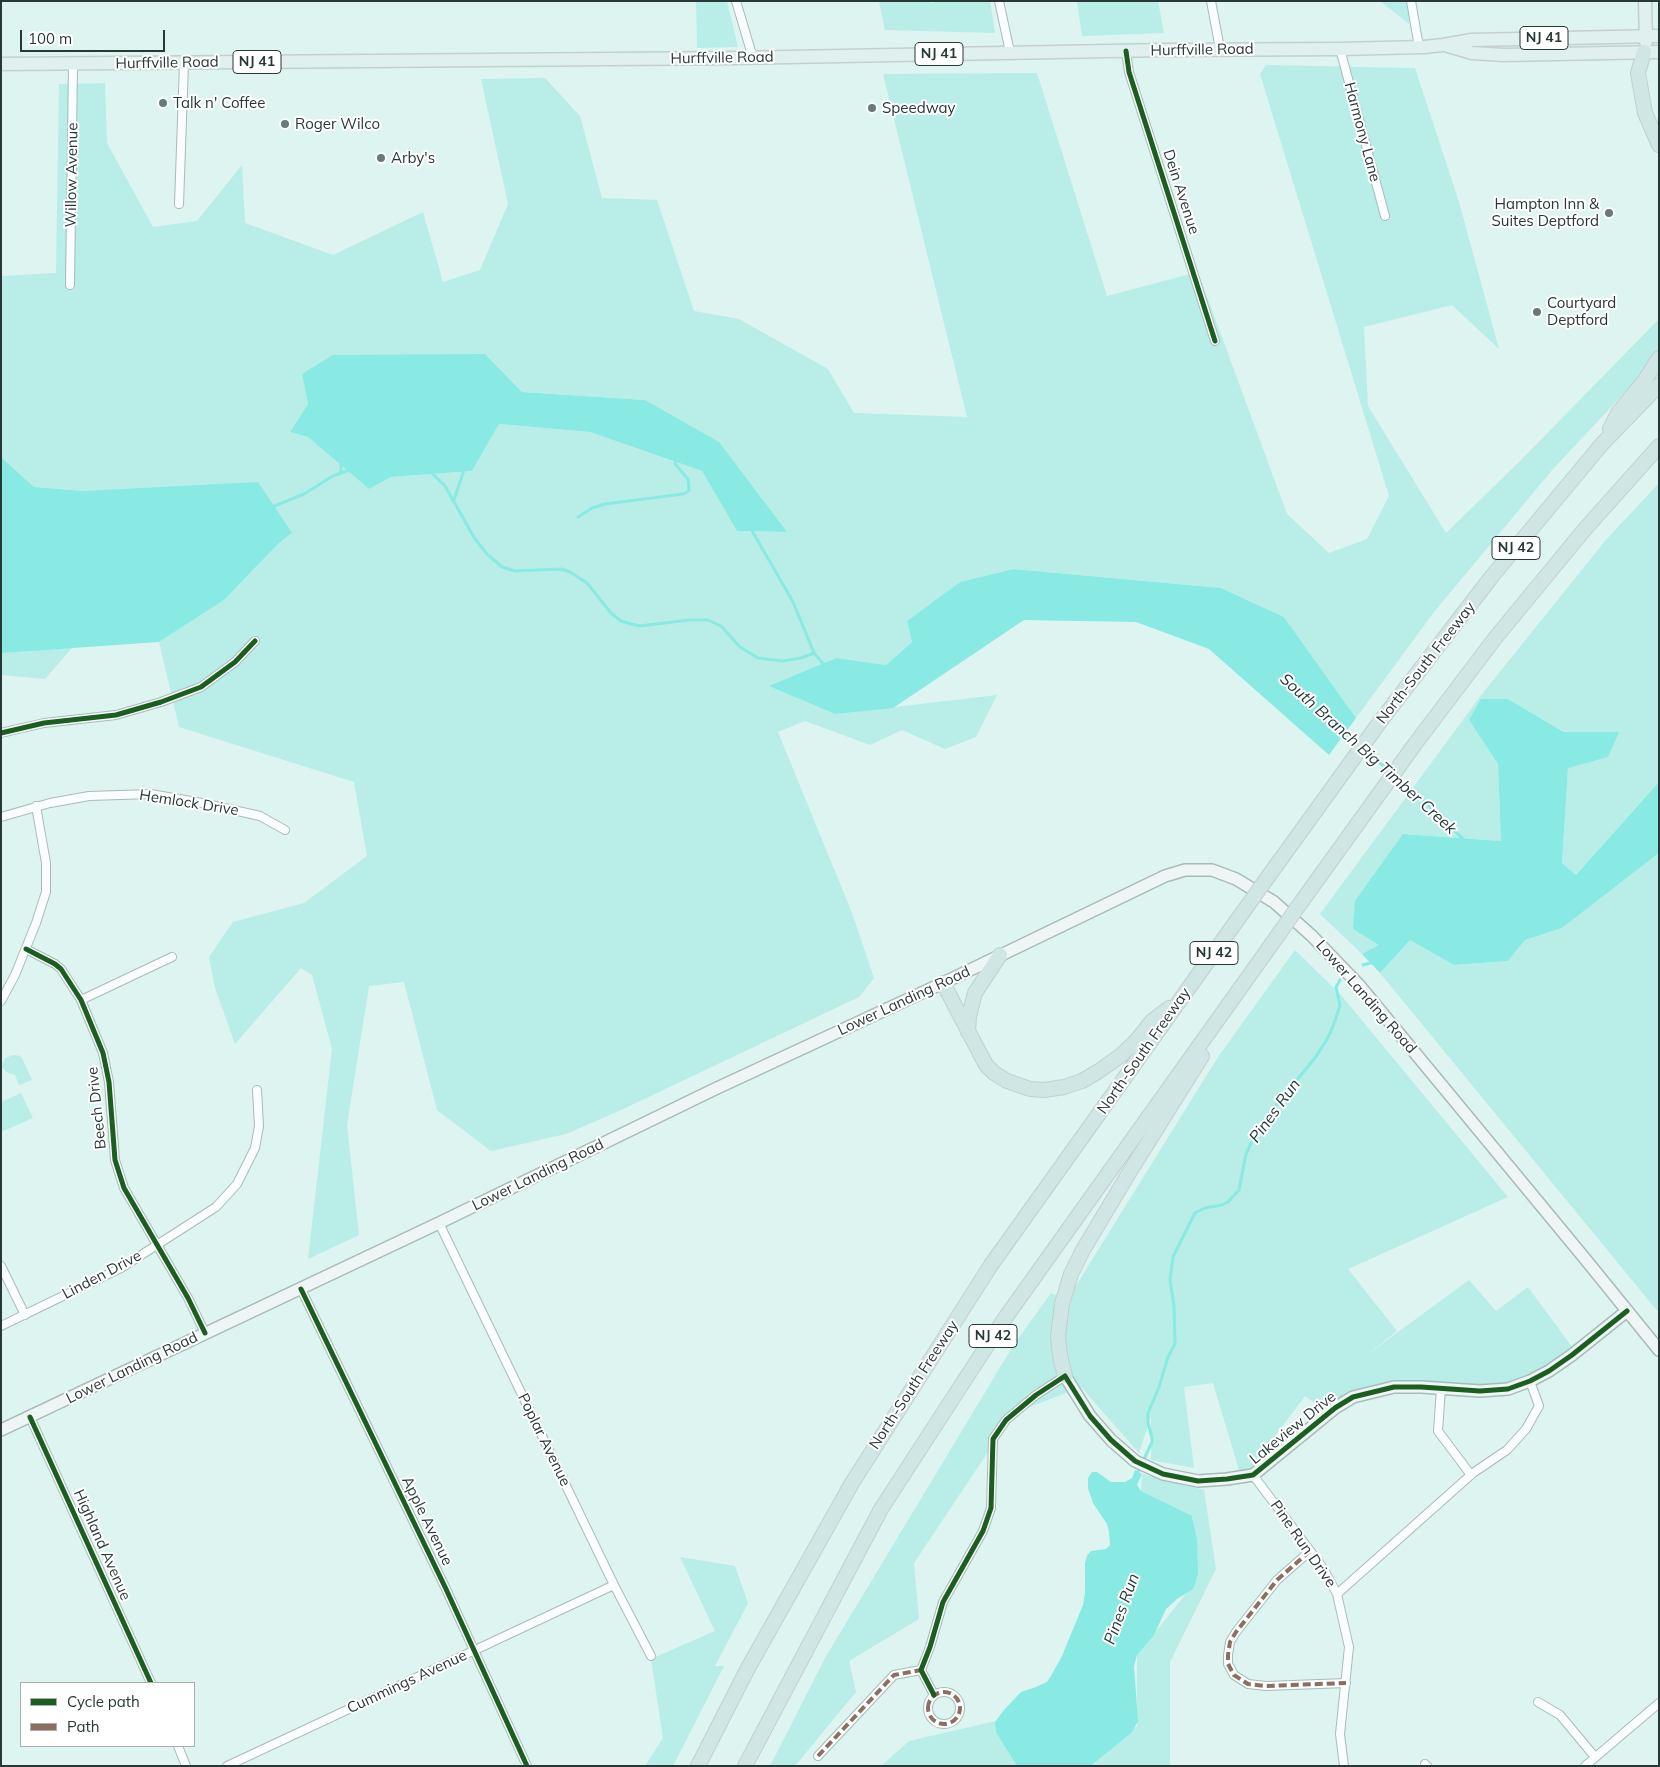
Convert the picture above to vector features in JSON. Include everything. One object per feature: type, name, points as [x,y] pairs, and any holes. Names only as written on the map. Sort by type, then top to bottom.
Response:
[{"type":"highway","points":[[1644,52],[1638,73],[1645,113],[1659,145]]},
{"type":"highway","points":[[1602,444],[1618,413],[1645,380],[1659,358]]},
{"type":"highway","name":"North-South Freeway","points":[[698,1766],[747,1670],[857,1475],[991,1265],[1382,719],[1499,569],[1602,444],[1659,385]]},
{"type":"highway","name":"NJ 42","points":[[745,1766],[881,1509],[1003,1321],[1415,744],[1502,629],[1585,529],[1659,446]]},
{"type":"highway","points":[[968,1032],[970,1009],[975,993],[1000,955]]},
{"type":"highway","points":[[943,984],[984,1062],[999,1076],[1012,1084],[1024,1088],[1044,1090],[1058,1088],[1082,1080],[1110,1064],[1136,1041],[1152,1021],[1180,1000]]},
{"type":"highway","points":[[1066,1376],[1059,1346],[1059,1325],[1065,1293],[1075,1265],[1129,1173],[1191,1074],[1225,1010]]},
{"type":"main road","points":[[1644,52],[1653,36],[1645,1]]},
{"type":"main road","name":"Hurffville Road","points":[[1,64],[753,58],[1010,52],[1340,49],[1419,47],[1472,40],[1653,36]]},
{"type":"main road","name":"Hurffville Road","points":[[1443,45],[1472,53],[1504,55],[1659,52]]},
{"type":"main road","name":"Lower Landing Road","points":[[1,1430],[301,1289],[715,1089],[943,984],[1173,873],[1185,870],[1212,870],[1243,882],[1274,902],[1312,936],[1359,985],[1659,1350]]},
{"type":"main road","name":"Lakeview Drive","points":[[1066,1376],[1090,1416],[1111,1440],[1135,1461],[1148,1468],[1163,1474],[1198,1480],[1254,1475],[1327,1414],[1353,1397],[1394,1387],[1480,1391],[1508,1389],[1530,1381],[1549,1371],[1627,1311]]},
{"type":"street","points":[[736,1],[753,58]]},
{"type":"street","points":[[999,1],[1010,52]]},
{"type":"street","points":[[1211,1],[1220,49]]},
{"type":"street","points":[[1411,1],[1419,47]]},
{"type":"street","name":"Harmony Lane","points":[[1340,49],[1385,216]]},
{"type":"street","name":"Dein Avenue","points":[[1126,51],[1129,72],[1215,341]]},
{"type":"street","points":[[179,204],[184,63]]},
{"type":"street","name":"Willow Avenue","points":[[70,285],[73,64]]},
{"type":"street","points":[[1,733],[44,722],[116,715],[200,688],[235,662],[255,641]]},
{"type":"street","name":"Hemlock Drive","points":[[1,817],[36,806],[89,796],[151,794],[202,802],[260,816],[285,830]]},
{"type":"street","points":[[1,1001],[26,949],[46,892],[46,862],[36,806]]},
{"type":"street","name":"Beech Drive","points":[[26,949],[61,969],[81,1000],[103,1053],[109,1082],[116,1160],[124,1188],[188,1298],[205,1333]]},
{"type":"street","points":[[81,1000],[172,957]]},
{"type":"street","name":"Linden Drive","points":[[1,1326],[121,1268],[216,1207],[238,1184],[256,1148],[259,1126],[257,1090]]},
{"type":"street","name":"Poplar Avenue","points":[[439,1223],[614,1586],[651,1656]]},
{"type":"street","points":[[1,1266],[25,1315]]},
{"type":"street","name":"Apple Avenue","points":[[301,1289],[474,1650],[527,1766]]},
{"type":"street","points":[[934,1695],[921,1670],[944,1602],[982,1532],[991,1508],[994,1439],[1006,1420],[1036,1394],[1066,1376]]},
{"type":"street","points":[[1337,1594],[1471,1475],[1507,1450],[1526,1429],[1539,1406],[1530,1381]]},
{"type":"street","points":[[1441,1388],[1438,1431],[1471,1475]]},
{"type":"street","name":"Highland Avenue","points":[[30,1417],[151,1682]]},
{"type":"street","name":"Pine Run Drive","points":[[1254,1475],[1331,1580],[1342,1610],[1349,1647],[1340,1734],[1344,1766]]},
{"type":"street","points":[[1310,1550],[1277,1580],[1236,1632],[1230,1642],[1228,1664],[1234,1675],[1248,1684],[1266,1686],[1346,1684]]},
{"type":"street","name":"Cummings Avenue","points":[[227,1766],[614,1586]]},
{"type":"street","points":[[818,1756],[894,1675],[921,1670]]},
{"type":"street","points":[[948,1692],[957,1698],[960,1708],[952,1722],[942,1724],[932,1719],[928,1710],[928,1704],[934,1695],[948,1692]]},
{"type":"street","points":[[1538,1702],[1560,1715],[1595,1757]]},
{"type":"street","points":[[1585,1766],[1659,1702]]},
{"type":"street","points":[[178,1747],[186,1766]]},
{"type":"shaded area","points":[[696,1],[727,1],[738,47],[697,48]]},
{"type":"shaded area","points":[[879,1],[930,1],[931,3],[942,1],[990,1],[995,33],[885,30]]},
{"type":"shaded area","points":[[1077,1],[1158,1],[1164,33],[1082,36]]},
{"type":"shaded area","points":[[1380,1],[1411,1],[1409,24]]},
{"type":"shaded area","points":[[1266,65],[1415,68],[1459,202],[1499,349],[1452,305],[1364,327],[1368,406],[1446,533],[1521,460],[1659,319],[1659,356],[1553,469],[1434,612],[1356,718],[1284,617],[1221,588],[1013,569],[960,582],[907,621],[912,642],[886,665],[836,658],[770,686],[835,714],[997,695],[976,737],[945,749],[902,730],[870,745],[805,721],[778,732],[852,913],[874,978],[859,997],[619,1111],[566,1134],[491,1151],[437,1110],[404,982],[369,986],[347,1125],[359,1235],[308,1259],[332,1049],[312,975],[301,968],[235,1044],[215,988],[209,957],[233,922],[304,903],[367,856],[354,782],[179,727],[159,642],[224,600],[279,543],[292,533],[84,491],[34,487],[1,457],[1,276],[56,273],[59,84],[105,83],[107,143],[153,227],[197,221],[242,165],[245,223],[333,255],[423,212],[443,282],[480,270],[508,204],[481,79],[545,78],[580,116],[602,198],[657,200],[694,311],[739,319],[828,369],[854,413],[967,417],[883,74],[1037,73],[1107,296],[1198,272],[1287,514],[1329,553],[1367,539],[1389,496],[1260,74]],"holes":[[[485,354],[522,392],[645,400],[786,532],[737,531],[702,471],[590,432],[499,424],[472,471],[391,477],[369,489],[308,437],[290,432],[308,404],[302,374]]]},
{"type":"shaded area","points":[[1659,483],[1659,782],[1576,875],[1562,863],[1568,767],[1608,757],[1508,699],[1469,720],[1498,764],[1501,841],[1403,834],[1379,946],[1362,954],[1320,914],[1482,694],[1605,541]]},
{"type":"shaded area","points":[[73,647],[45,679],[1,675],[1,653]]},
{"type":"shaded area","points":[[1659,853],[1659,1313],[1380,973],[1410,940],[1454,965],[1508,961],[1525,940],[1562,928]]},
{"type":"shaded area","points":[[1295,950],[1341,995],[1508,1197],[1348,1269],[1397,1331],[1364,1357],[1469,1280],[1496,1311],[1528,1287],[1572,1347],[1572,1355],[1508,1389],[1394,1387],[1326,1411],[1305,1396],[1242,1480],[1213,1383],[1184,1387],[1194,1468],[1151,1460],[1151,1416],[1139,1453],[1081,1387],[1014,1413],[914,1563],[919,1619],[849,1661],[856,1692],[795,1766],[770,1766],[825,1658],[1013,1346],[1051,1293],[1067,1300],[1218,1057]]},
{"type":"shaded area","points":[[13,1055],[20,1056],[32,1080],[19,1085],[15,1075],[6,1072],[2,1067],[5,1058]]},
{"type":"shaded area","points":[[21,1093],[33,1118],[1,1132],[1,1102]]},
{"type":"shaded area","points":[[1142,1474],[1204,1490],[1216,1569],[1170,1662],[1170,1766],[1092,1766],[1137,1726],[1137,1655],[1196,1581],[1193,1518],[1141,1491]]},
{"type":"shaded area","points":[[680,1557],[735,1566],[748,1603],[715,1666],[724,1666],[673,1766],[645,1766],[663,1738],[651,1659],[715,1631]]},
{"type":"shaded area","points":[[996,1721],[1023,1766],[881,1766],[909,1741]]},
{"type":"water","points":[[485,354],[522,392],[645,400],[719,442],[787,532],[737,531],[702,471],[590,432],[499,424],[472,471],[391,477],[369,489],[308,437],[290,432],[308,404],[302,374],[333,355]]},
{"type":"water","points":[[1,457],[34,487],[84,491],[258,482],[292,533],[279,543],[224,600],[159,642],[1,653]]},
{"type":"water","points":[[1013,569],[1221,588],[1284,617],[1356,718],[1329,755],[1209,649],[1136,622],[1024,620],[893,708],[835,714],[769,686],[836,658],[886,665],[912,642],[907,621],[960,582]]},
{"type":"water","points":[[1481,699],[1508,699],[1564,732],[1619,732],[1608,757],[1568,768],[1562,863],[1576,875],[1659,782],[1659,853],[1562,928],[1525,940],[1508,961],[1454,965],[1410,940],[1380,973],[1362,954],[1379,945],[1353,929],[1355,901],[1403,834],[1501,841],[1498,764],[1469,720]]},
{"type":"water","points":[[1135,1470],[1142,1474],[1137,1485],[1141,1491],[1192,1516],[1197,1540],[1198,1573],[1193,1589],[1166,1609],[1154,1635],[1137,1655],[1134,1666],[1138,1721],[1132,1732],[1091,1766],[1017,1766],[996,1732],[995,1722],[1021,1692],[1047,1682],[1051,1676],[1062,1656],[1083,1605],[1087,1556],[1091,1551],[1106,1549],[1110,1545],[1107,1524],[1093,1503],[1088,1488],[1088,1478],[1092,1472],[1097,1472],[1111,1482],[1125,1482],[1132,1478]]},
{"type":"waterway","points":[[578,517],[592,508],[605,504],[687,492],[689,490],[688,479],[675,464],[676,459]]},
{"type":"waterway","name":"South Branch Big Timber Creek","points":[[341,461],[341,473]]},
{"type":"waterway","points":[[454,500],[465,467]]},
{"type":"waterway","name":"South Branch Big Timber Creek","points":[[272,507],[304,494],[333,476],[349,470]]},
{"type":"waterway","points":[[430,471],[445,486],[475,539],[487,554],[502,567],[515,571],[561,569],[570,572],[587,583],[611,613],[621,621],[631,624],[640,626],[689,620],[708,620],[721,626],[740,647],[758,658],[783,661],[801,658],[814,653]]},
{"type":"waterway","name":"South Branch Big Timber Creek","points":[[751,529],[793,602],[814,653],[825,666]]},
{"type":"waterway","name":"South Branch Big Timber Creek","points":[[1341,732],[1358,745]]},
{"type":"waterway","name":"South Branch Big Timber Creek","points":[[1365,751],[1391,772]]},
{"type":"waterway","name":"South Branch Big Timber Creek","points":[[1395,776],[1416,793],[1464,840]]},
{"type":"waterway","name":"Pines Run","points":[[1363,965],[1374,962]]},
{"type":"waterway","name":"Pines Run","points":[[1137,1474],[1152,1442],[1148,1413],[1159,1387],[1168,1357],[1175,1344],[1174,1306],[1170,1280],[1173,1257],[1195,1213],[1205,1208],[1228,1202],[1239,1190],[1246,1154],[1255,1135],[1271,1111],[1315,1058],[1332,1029],[1340,1006],[1336,987],[1340,980]]},
{"type":"marked path","points":[[1310,1551],[1277,1580],[1236,1632],[1230,1642],[1228,1664],[1234,1675],[1248,1684],[1266,1686],[1346,1683]]},
{"type":"marked path","points":[[818,1756],[894,1675],[921,1670]]},
{"type":"marked path","points":[[944,1692],[950,1693],[955,1697],[959,1702],[960,1708],[959,1714],[955,1719],[950,1723],[944,1724],[938,1723],[933,1719],[929,1714],[928,1708],[929,1702],[933,1697],[938,1693],[944,1692]]},
{"type":"cycle path","points":[[1126,51],[1129,72],[1215,341]]},
{"type":"cycle path","points":[[1,733],[44,723],[116,715],[161,702],[201,687],[235,662],[255,641]]},
{"type":"cycle path","points":[[26,949],[61,969],[81,1000],[103,1053],[109,1082],[115,1160],[124,1188],[188,1298],[205,1333]]},
{"type":"cycle path","points":[[301,1289],[446,1589],[527,1766]]},
{"type":"cycle path","points":[[934,1695],[921,1670],[943,1602],[983,1531],[991,1508],[993,1439],[1006,1420],[1036,1395],[1065,1376],[1090,1416],[1111,1440],[1135,1461],[1163,1474],[1198,1481],[1227,1479],[1253,1475],[1335,1408],[1353,1397],[1394,1387],[1480,1391],[1508,1389],[1530,1381],[1572,1355],[1627,1311]]},
{"type":"cycle path","points":[[30,1417],[151,1682]]},
{"type":"place","name":"Talk n' Coffee","points":[[163,103]]},
{"type":"place","name":"Speedway","points":[[872,108]]},
{"type":"place","name":"Roger Wilco","points":[[285,124]]},
{"type":"place","name":"Arby's","points":[[381,158]]},
{"type":"place","name":"Hampton Inn & Suites Deptford","points":[[1609,213]]},
{"type":"place","name":"Courtyard Deptford","points":[[1537,312]]}]
